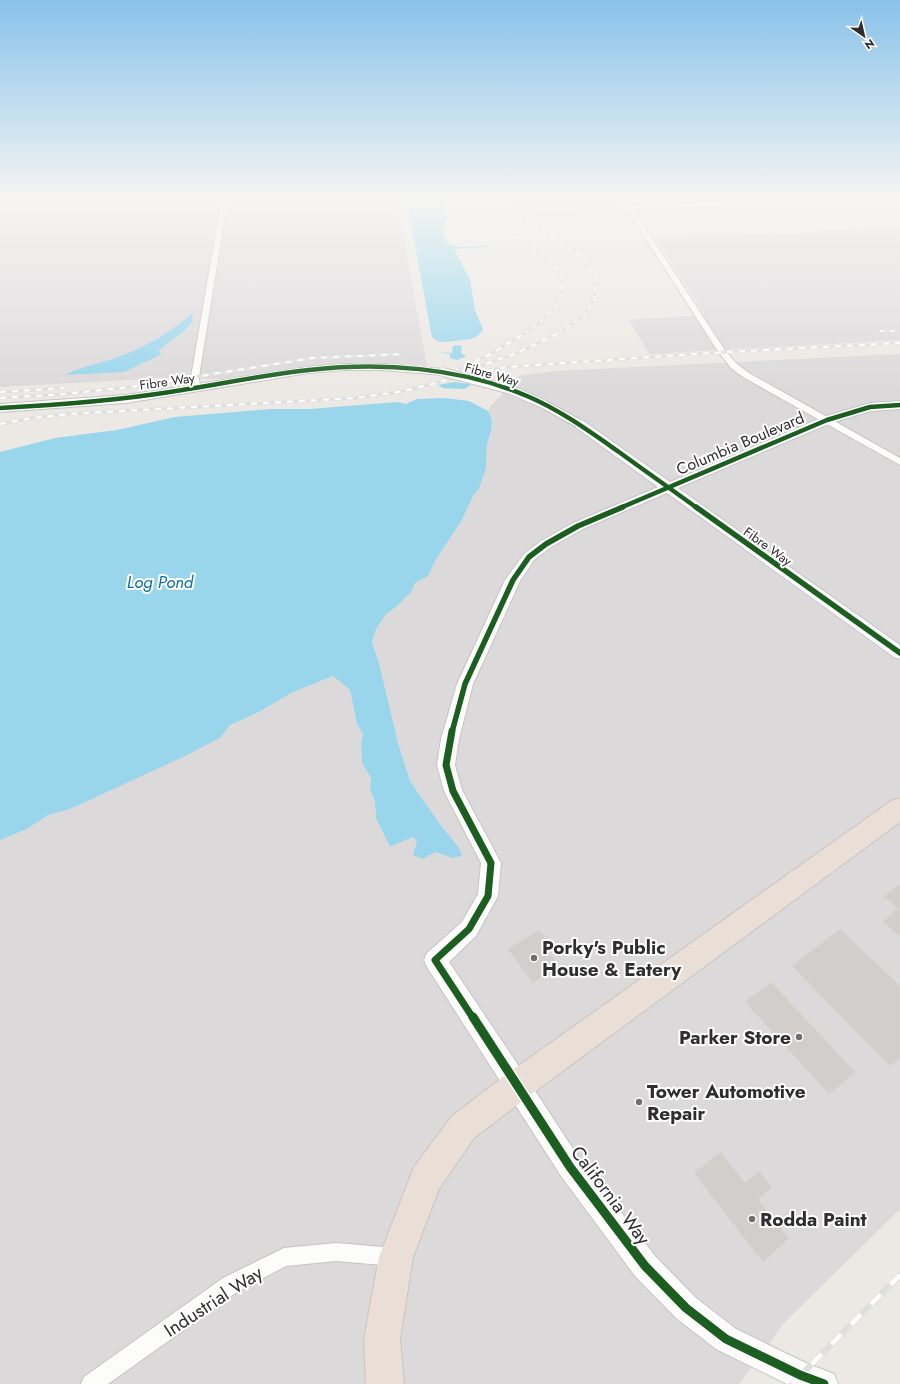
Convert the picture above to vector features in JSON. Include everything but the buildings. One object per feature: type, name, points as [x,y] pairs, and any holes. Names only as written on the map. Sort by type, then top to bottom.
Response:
[{"type":"highway","points":[[384,1384],[382,1339],[396,1257],[426,1179],[463,1127],[518,1085],[900,808]]},
{"type":"street","points":[[196,388],[196,377],[214,262]]},
{"type":"street","points":[[664,262],[721,350],[734,366],[746,375],[900,462]]},
{"type":"street","name":"Fibre Way","points":[[0,408],[99,402],[308,370],[346,367],[382,367],[443,372],[499,386],[520,393],[548,406],[578,423],[900,653]]},
{"type":"street","name":"Columbia Boulevard","points":[[435,960],[469,929],[488,896],[491,863],[453,790],[446,765],[450,739],[465,684],[513,580],[529,557],[546,544],[578,526],[827,420],[870,407],[900,405]]},
{"type":"street","name":"California Way","points":[[435,960],[518,1085],[570,1167],[645,1266],[686,1308],[726,1339],[800,1375],[824,1384]]},
{"type":"street","name":"Industrial Way","points":[[91,1384],[230,1285],[284,1257],[336,1252],[396,1257]]},
{"type":"shaded area","points":[[0,262],[408,262],[427,366],[382,363],[328,365],[221,379],[163,378],[0,387]]},
{"type":"shaded area","points":[[671,262],[900,262],[900,340],[649,354],[629,320],[705,315]]},
{"type":"shaded area","points":[[900,354],[900,1209],[784,1323],[739,1384],[0,1384],[0,840],[27,829],[48,815],[70,809],[229,725],[259,712],[291,693],[333,676],[350,690],[357,724],[363,734],[361,744],[362,763],[371,778],[370,789],[375,802],[376,818],[390,847],[413,837],[436,852],[452,858],[442,827],[410,781],[398,743],[379,663],[372,642],[376,629],[386,614],[396,607],[411,592],[415,583],[428,576],[435,561],[462,520],[474,494],[479,489],[486,468],[487,445],[492,420],[488,411],[490,407],[519,376],[554,371]]},
{"type":"water","points":[[418,262],[460,262],[470,280],[475,310],[483,329],[479,335],[471,339],[445,342],[437,341],[432,337]]},
{"type":"water","points":[[193,313],[192,322],[185,330],[158,351],[162,354],[124,372],[65,375],[138,349],[167,332]]},
{"type":"water","points":[[453,346],[462,346],[461,353],[466,356],[465,357],[457,360],[450,358],[450,354],[440,352],[452,353]]},
{"type":"water","points":[[454,382],[471,385],[464,389],[443,388],[438,385]]},
{"type":"water","name":"Log Pond","points":[[444,398],[469,401],[488,411],[492,420],[487,445],[486,468],[479,489],[474,494],[462,520],[435,561],[428,576],[415,583],[411,592],[396,607],[386,614],[376,629],[372,642],[379,663],[398,743],[410,781],[442,827],[459,848],[462,856],[452,858],[436,852],[422,859],[413,855],[417,841],[413,837],[390,847],[376,818],[375,802],[370,789],[371,778],[362,763],[361,744],[363,734],[357,724],[350,690],[333,676],[291,693],[259,712],[230,725],[220,738],[185,756],[70,809],[48,815],[27,829],[0,840],[0,452],[55,438],[117,430],[175,417],[271,409],[310,409],[398,402],[406,404],[417,399]]},
{"type":"railway","points":[[526,333],[536,326],[553,309],[559,299],[562,289],[561,279],[556,268],[550,262]]},
{"type":"railway","points":[[559,333],[584,316],[595,299],[595,279],[585,262]]},
{"type":"railway","points":[[880,331],[900,331]]},
{"type":"railway","points":[[442,377],[489,355],[527,332]]},
{"type":"railway","points":[[475,368],[517,353],[559,333]]},
{"type":"railway","points":[[0,424],[33,418],[69,414],[356,398],[404,391],[471,374],[507,367],[709,353],[900,343]]},
{"type":"railway","points":[[0,398],[65,394],[138,386],[313,358],[402,354]]},
{"type":"railway","points":[[0,392],[64,388]]},
{"type":"railway","points":[[792,1384],[900,1275]]},
{"type":"cycle path","points":[[0,408],[128,398],[308,370],[334,368],[388,367],[415,369],[468,378],[494,385],[519,393],[578,423],[900,653]]},
{"type":"cycle path","points":[[824,1384],[800,1375],[726,1339],[686,1308],[645,1266],[570,1167],[518,1085],[435,960],[469,929],[488,896],[491,863],[453,791],[446,765],[450,739],[465,684],[513,580],[529,557],[546,544],[578,526],[827,420],[870,407],[900,405]]},
{"type":"place","name":"Porky's Public House & Eatery","points":[[534,958]]},
{"type":"place","name":"Parker Store","points":[[799,1037]]},
{"type":"place","name":"Tower Automotive Repair","points":[[639,1102]]},
{"type":"place","name":"Rodda Paint","points":[[752,1219]]}]
